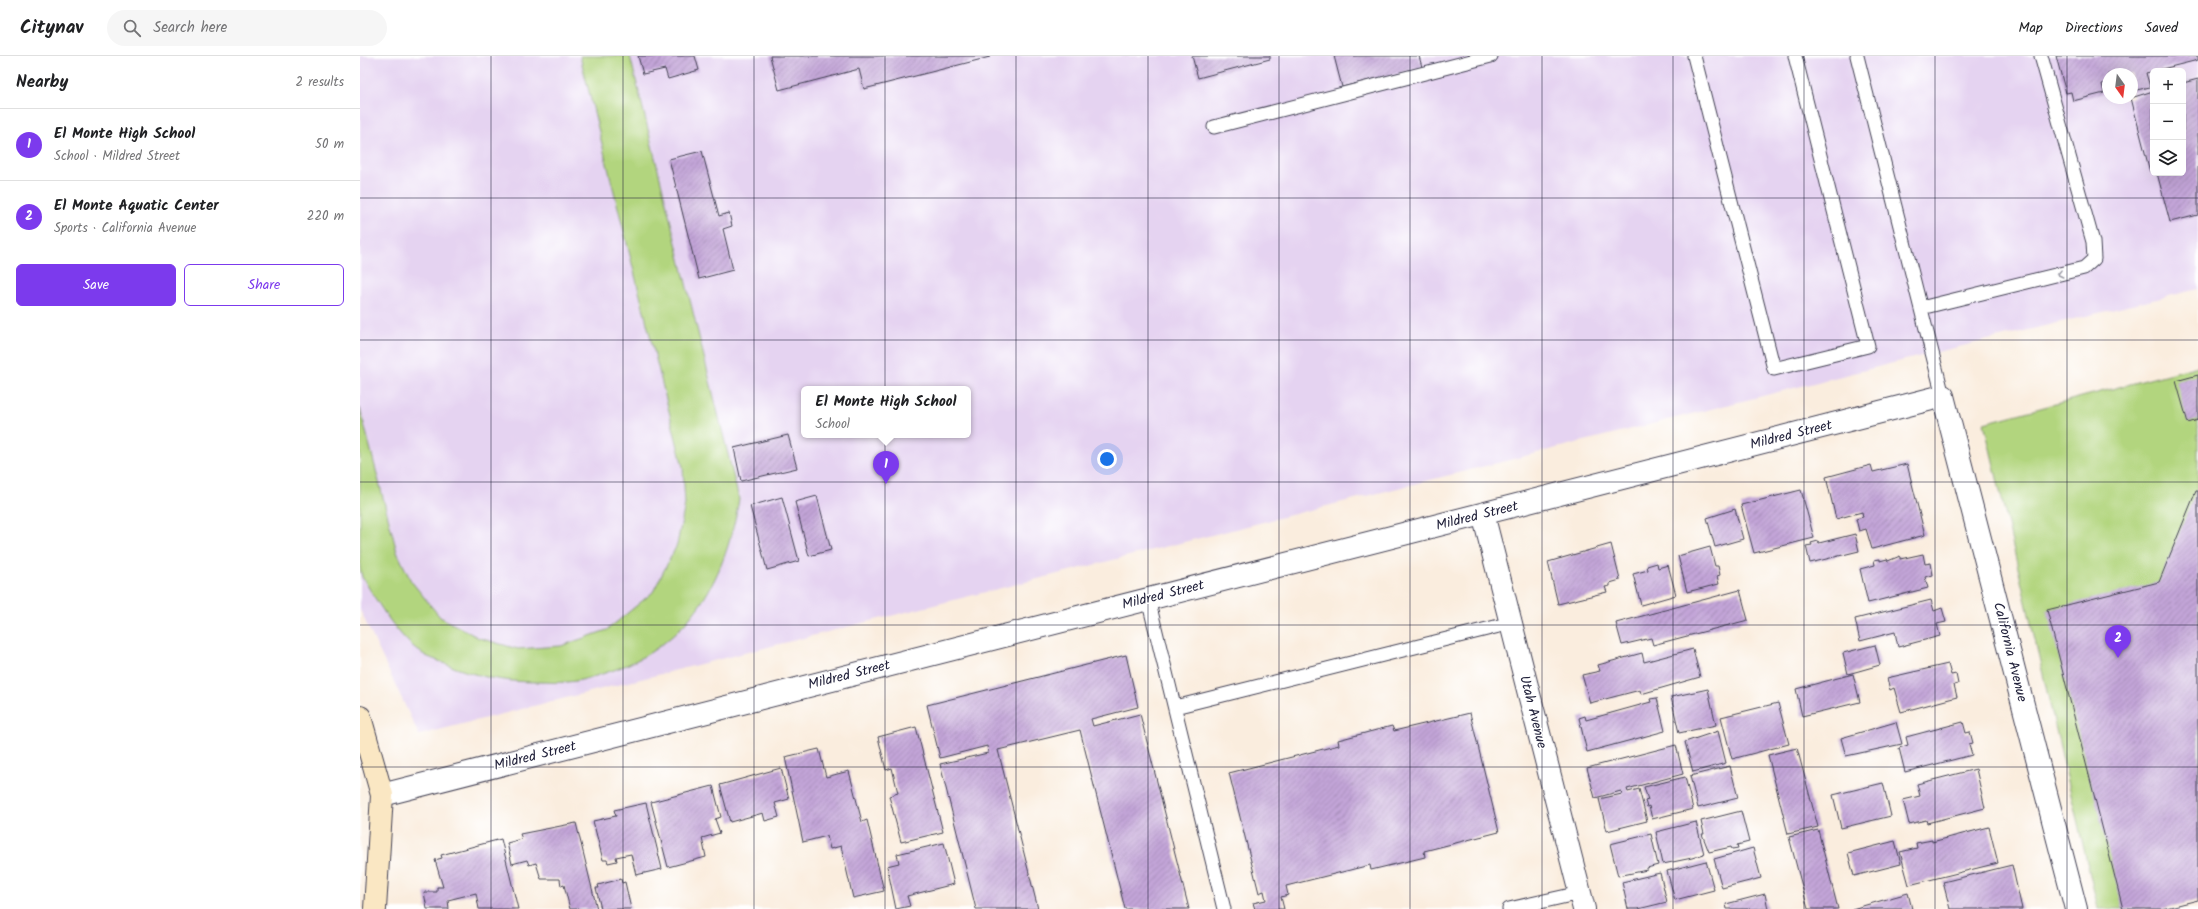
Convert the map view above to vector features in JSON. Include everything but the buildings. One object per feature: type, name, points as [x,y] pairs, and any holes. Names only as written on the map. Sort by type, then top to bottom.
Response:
[{"type":"street","name":"Mildred Street","points":[[382,795],[1943,396]]},
{"type":"street","name":"California Avenue","points":[[1943,396],[2076,909]]},
{"type":"street","name":"Utah Avenue","points":[[1483,514],[1582,901]]},
{"type":"street","points":[[360,717],[382,795],[375,909]]},
{"type":"lane","points":[[1214,127],[1491,56]]},
{"type":"lane","points":[[1694,56],[1774,369],[1868,346],[1795,56]]},
{"type":"lane","points":[[1857,56],[1943,396]]},
{"type":"lane","points":[[1921,308],[2084,268],[2094,259],[2093,242],[2041,56]]},
{"type":"lane","points":[[1148,599],[1224,909]]},
{"type":"lane","points":[[1175,707],[1511,623]]},
{"type":"lane","points":[[1509,909],[1582,901]]},
{"type":"shaded area","points":[[360,56],[2198,56],[2198,289],[1913,358],[419,735],[360,610]]},
{"type":"green space","points":[[580,56],[630,56],[739,499],[733,528],[725,555],[714,580],[701,603],[684,624],[665,642],[641,658],[614,670],[585,679],[560,682],[501,680],[457,669],[426,656],[416,649],[398,631],[362,577],[360,568],[360,408],[397,552],[411,581],[440,617],[479,638],[518,649],[561,646],[607,630],[653,592],[677,545],[685,504],[683,467]]},
{"type":"green space","points":[[2198,366],[2198,893],[2128,909],[2098,909],[1984,423]]},
{"type":"place","name":"El Monte High School","points":[[886,484]]},
{"type":"place","name":"El Monte Aquatic Center","points":[[2118,658]]}]
